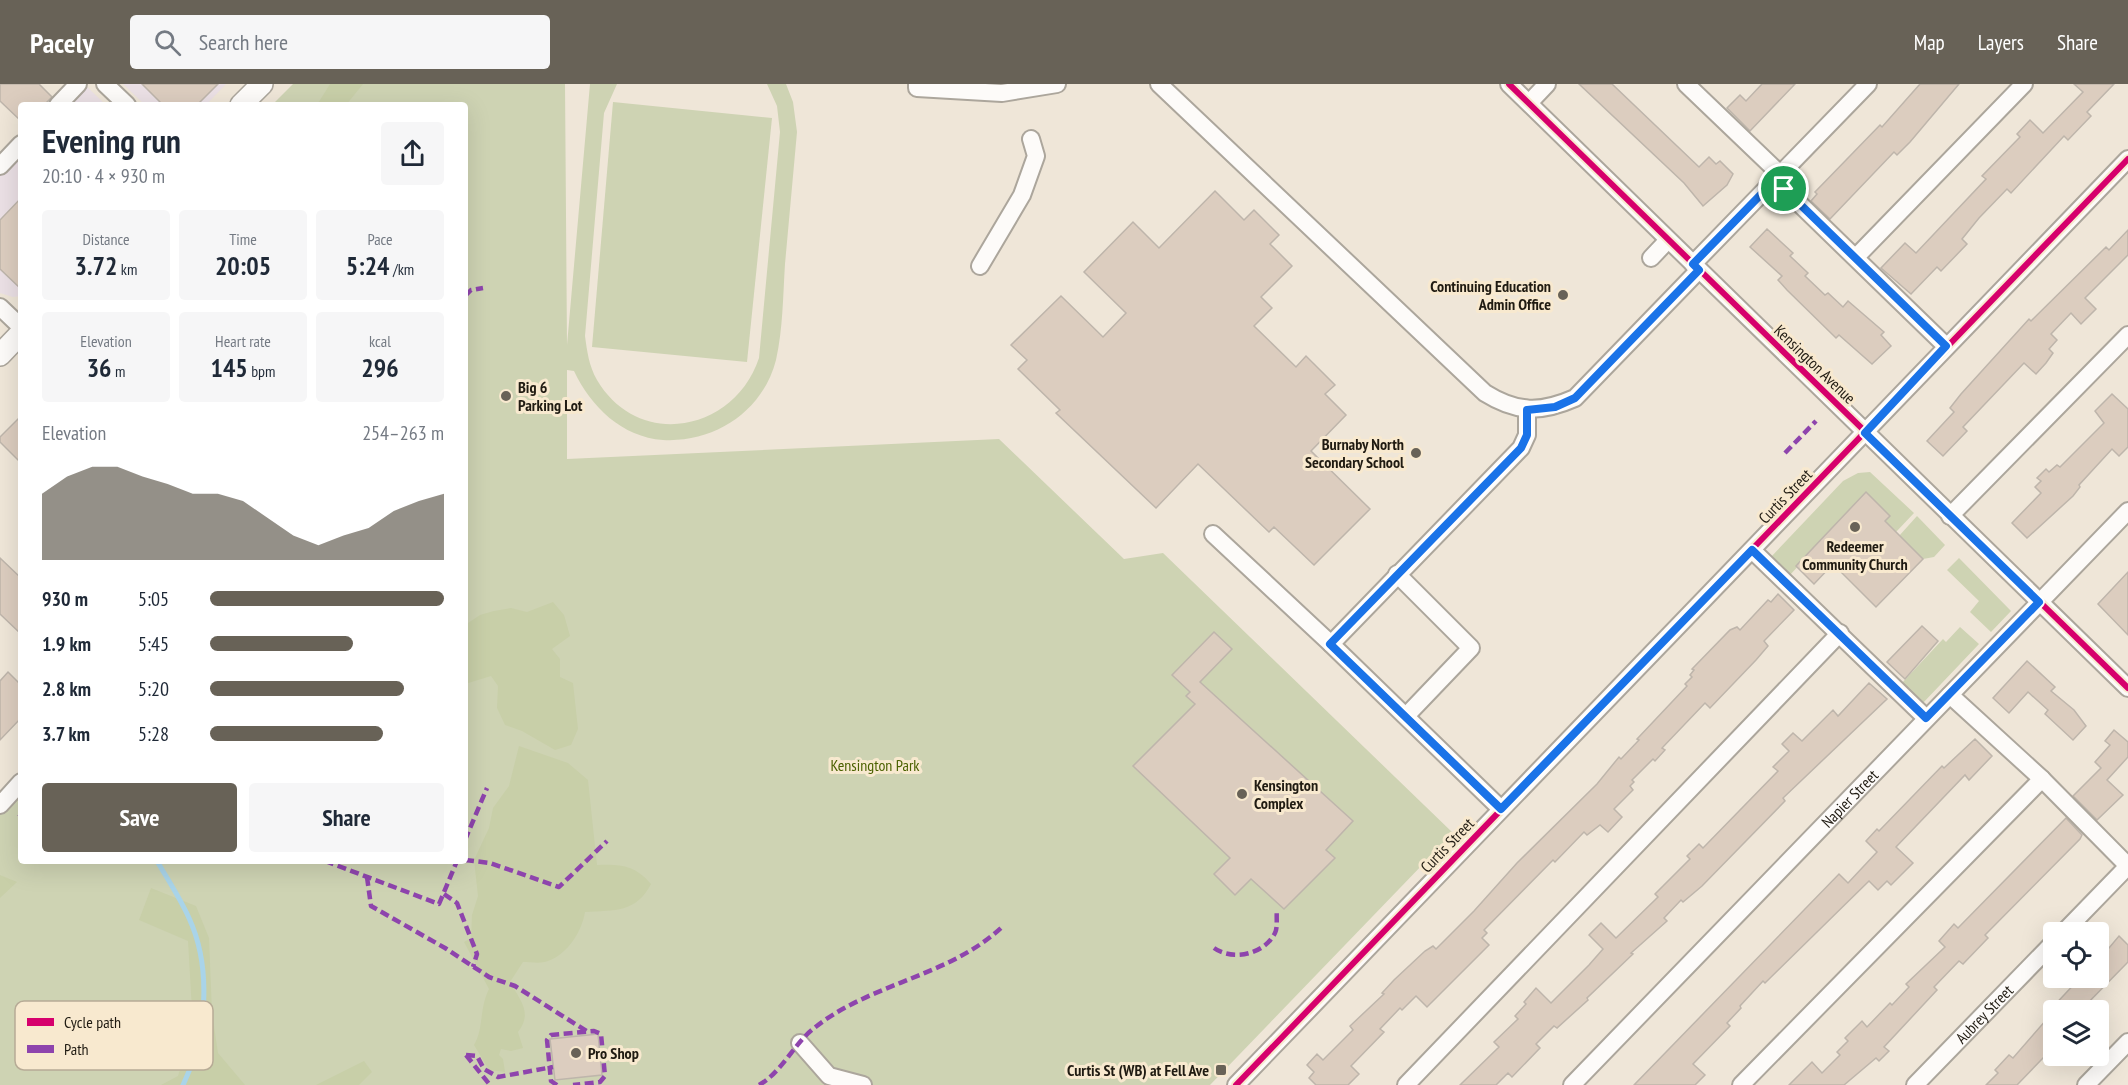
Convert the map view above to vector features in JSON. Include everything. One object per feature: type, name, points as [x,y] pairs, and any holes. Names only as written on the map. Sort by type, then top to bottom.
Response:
[{"type":"main road","points":[[244,102],[262,84]]},
{"type":"main road","points":[[0,355],[18,336]]},
{"type":"street","points":[[61,102],[78,84]]},
{"type":"street","points":[[105,84],[124,102]]},
{"type":"street","points":[[917,84],[917,88],[1002,93],[1058,84]]},
{"type":"street","points":[[1159,84],[1485,393],[1504,405],[1527,410],[1555,407],[1575,398],[1778,177],[1868,84]]},
{"type":"street","name":"Kensington Avenue","points":[[1509,84],[2128,688]]},
{"type":"street","points":[[1529,103],[1547,84]]},
{"type":"street","points":[[1857,256],[2024,84]]},
{"type":"street","points":[[1698,88],[1778,177],[1946,346]]},
{"type":"street","points":[[981,266],[1022,195],[1036,156],[1031,139]]},
{"type":"street","name":"Curtis Street","points":[[1236,1085],[2128,159]]},
{"type":"street","points":[[1651,258],[1668,240]]},
{"type":"street","points":[[0,307],[18,324]]},
{"type":"street","points":[[1950,516],[2128,335]]},
{"type":"street","points":[[1330,644],[1521,448],[1527,435],[1527,410]]},
{"type":"street","name":"Napier Street","points":[[1572,1085],[2128,511]]},
{"type":"street","points":[[1213,534],[1501,809]]},
{"type":"street","points":[[1752,550],[1926,718]]},
{"type":"street","points":[[1397,574],[1471,648],[1406,716]]},
{"type":"street","points":[[1406,1085],[1840,633]]},
{"type":"street","points":[[1950,695],[2042,779],[2128,866],[2073,922]]},
{"type":"street","points":[[1741,1085],[2042,779]]},
{"type":"street","points":[[0,805],[18,785]]},
{"type":"street","name":"Aubrey Street","points":[[1915,1085],[2043,953]]},
{"type":"street","points":[[800,1042],[829,1076],[863,1085]]},
{"type":"street","points":[[2086,1085],[2128,1042]]},
{"type":"street","points":[[814,1061],[820,1085]]},
{"type":"shaded area","points":[[84,84],[103,102],[62,102]]},
{"type":"shaded area","points":[[123,84],[226,84],[209,102],[142,102]]},
{"type":"shaded area","points":[[18,147],[18,296],[13,297],[0,293],[0,166]]},
{"type":"green space","name":"Kensington Park","points":[[293,84],[565,84],[567,345],[590,84],[617,84],[604,113],[585,336],[589,358],[597,380],[615,402],[637,417],[660,423],[685,423],[708,416],[729,402],[747,383],[759,358],[780,132],[777,106],[767,84],[786,84],[793,102],[797,132],[781,324],[776,360],[770,378],[748,409],[734,420],[701,436],[682,440],[663,440],[634,433],[610,418],[589,397],[574,371],[567,370],[567,459],[999,439],[1124,559],[1163,553],[1453,833],[1210,1085],[0,1085],[0,815],[18,795],[18,864],[468,864],[468,102],[275,102]]},
{"type":"green space","points":[[330,84],[363,84],[348,102],[319,102]]},
{"type":"green space","points":[[613,102],[772,118],[747,362],[592,347]]},
{"type":"green space","points":[[1870,472],[1914,513],[1896,532],[1885,521],[1889,516],[1866,492],[1790,575],[1771,557],[1843,481],[1858,473]]},
{"type":"green space","points":[[1917,516],[1945,545],[1934,557],[1923,559],[1899,536]]},
{"type":"green space","points":[[1959,558],[2011,611],[1991,632],[1970,612],[1979,601],[1947,570]]},
{"type":"green space","points":[[553,602],[564,615],[570,636],[552,649],[560,659],[560,677],[573,683],[578,729],[571,745],[555,750],[522,731],[505,725],[497,708],[498,686],[491,676],[468,683],[468,623],[480,615],[494,611],[511,608],[527,612]]},
{"type":"green space","points":[[1960,627],[1979,644],[1922,704],[1901,684],[1943,639],[1946,642]]},
{"type":"green space","points":[[519,746],[568,763],[588,780],[597,865],[633,869],[651,884],[639,900],[624,908],[585,912],[581,927],[573,941],[555,958],[542,962],[523,962],[510,982],[525,1013],[518,1032],[523,1048],[511,1051],[501,1049],[499,1055],[503,1059],[505,1072],[489,1070],[474,1045],[489,989],[464,942],[471,938],[472,915],[478,896],[474,860],[489,828],[493,808],[509,786]]},
{"type":"green space","points":[[0,875],[17,882],[0,898]]},
{"type":"green space","points":[[151,888],[196,906],[209,938],[212,1001],[191,1001],[188,941],[139,920]]},
{"type":"green space","points":[[213,1020],[218,1053],[245,1085],[161,1085],[178,1076],[180,1070],[213,1070]]},
{"type":"green space","points":[[364,1061],[372,1072],[359,1085],[316,1085]]},
{"type":"building","points":[[0,84],[39,84],[52,97],[47,102],[18,102],[18,118],[0,101]]},
{"type":"building","points":[[142,84],[218,84],[200,102],[160,102]]},
{"type":"building","points":[[1579,84],[1612,84],[1699,167],[1709,157],[1716,164],[1720,161],[1733,174],[1727,185],[1703,206],[1684,183]]},
{"type":"building","points":[[1762,84],[1795,84],[1750,131],[1727,108],[1740,95],[1746,101]]},
{"type":"building","points":[[1920,84],[1959,84],[1910,142],[1897,155],[1894,152],[1830,219],[1811,201],[1817,194],[1815,192],[1880,125],[1882,127]]},
{"type":"building","points":[[2074,84],[2114,84],[2087,112],[2091,116],[2068,140],[2064,136],[2011,193],[2007,189],[1979,218],[1962,239],[1967,244],[1941,271],[1937,267],[1911,294],[1881,268],[1905,243],[1916,253],[1986,179],[1982,176],[2020,137],[2017,134],[2030,120],[2043,133],[2083,92]]},
{"type":"building","points":[[1215,191],[1244,220],[1254,210],[1279,235],[1270,244],[1292,266],[1261,297],[1272,308],[1254,326],[1296,367],[1306,356],[1335,385],[1325,394],[1346,415],[1311,451],[1370,509],[1314,565],[1274,527],[1269,532],[1198,464],[1156,508],[1056,413],[1060,410],[1018,369],[1027,360],[1011,345],[1061,296],[1103,337],[1126,313],[1084,272],[1133,222],[1159,248]]},
{"type":"building","points":[[18,201],[18,286],[0,269],[0,220]]},
{"type":"building","points":[[1767,229],[1793,253],[1790,256],[1808,273],[1805,276],[1825,295],[1828,293],[1843,307],[1848,301],[1884,332],[1881,335],[1891,346],[1872,364],[1839,335],[1836,338],[1778,280],[1782,276],[1750,247]]},
{"type":"building","points":[[2128,230],[2128,255],[2085,298],[2096,309],[2081,324],[2071,313],[2051,334],[2057,340],[2049,349],[2053,353],[2046,363],[2036,374],[2024,363],[1963,427],[1967,431],[1943,456],[1927,441],[1954,412],[1950,408],[1961,394],[2029,319],[2031,321],[2106,247],[2109,250]]},
{"type":"building","points":[[2112,394],[2128,409],[2128,447],[2119,456],[2112,449],[2079,485],[2080,487],[2073,496],[2027,538],[2012,523],[2041,493],[2035,487],[2041,481],[2037,478],[2046,469],[2049,472],[2057,465],[2060,467],[2104,423],[2095,411]]},
{"type":"building","points":[[18,419],[18,460],[0,442],[0,437]]},
{"type":"building","points":[[1866,492],[1890,516],[1885,521],[1923,559],[1876,607],[1833,564],[1814,584],[1796,566]]},
{"type":"building","points":[[0,558],[18,575],[18,631],[0,614]]},
{"type":"building","points":[[2128,572],[2128,635],[2098,604]]},
{"type":"building","points":[[1778,594],[1794,610],[1764,641],[1768,646],[1756,660],[1710,708],[1705,703],[1662,748],[1665,750],[1655,761],[1653,759],[1632,780],[1634,782],[1630,786],[1633,790],[1614,809],[1622,817],[1608,832],[1600,825],[1587,835],[1584,832],[1555,862],[1553,860],[1484,930],[1487,933],[1482,938],[1489,945],[1427,1007],[1416,996],[1402,1010],[1400,1008],[1380,1029],[1384,1032],[1351,1066],[1359,1074],[1348,1085],[1316,1085],[1309,1078],[1314,1072],[1307,1065],[1317,1054],[1323,1060],[1353,1030],[1350,1026],[1384,994],[1382,993],[1394,980],[1425,951],[1433,946],[1436,949],[1517,863],[1597,784],[1619,757],[1621,759],[1639,740],[1637,739],[1687,686],[1685,684],[1692,677],[1690,675],[1694,670],[1692,669],[1730,630],[1737,627],[1740,630],[1768,600],[1771,602]]},
{"type":"building","points":[[1922,626],[1938,641],[1905,679],[1887,662]]},
{"type":"building","name":"Kensington Complex","points":[[1214,632],[1232,649],[1200,682],[1353,821],[1326,850],[1335,858],[1284,909],[1251,879],[1235,895],[1214,874],[1230,858],[1133,766],[1195,704],[1186,696],[1190,692],[1172,675]]},
{"type":"building","points":[[2027,661],[2055,687],[2051,691],[2074,710],[2086,726],[2073,740],[2045,714],[2048,710],[2028,692],[2009,713],[1993,698]]},
{"type":"building","points":[[8,672],[18,682],[18,721],[0,740],[0,681]]},
{"type":"building","points":[[1869,683],[1887,699],[1783,798],[1785,801],[1702,886],[1683,902],[1681,900],[1664,918],[1667,921],[1631,953],[1633,954],[1587,998],[1588,1000],[1557,1028],[1554,1026],[1536,1044],[1540,1048],[1512,1077],[1508,1073],[1496,1085],[1460,1085],[1499,1047],[1494,1042],[1518,1019],[1515,1016],[1536,988],[1551,1003],[1603,949],[1589,935],[1601,923],[1616,938],[1658,897],[1655,894],[1690,859],[1687,856],[1699,844],[1703,848],[1778,771],[1773,767],[1789,751],[1782,744],[1793,733],[1802,741],[1833,710],[1838,716]]},
{"type":"building","points":[[2114,730],[2128,742],[2128,757],[2107,780],[2123,795],[2097,820],[2073,796],[2101,768],[2095,762],[2110,745],[2105,741]]},
{"type":"building","points":[[1975,739],[1992,756],[1969,780],[1965,775],[1896,847],[1913,863],[1891,885],[1887,881],[1878,890],[1869,881],[1765,983],[1763,981],[1727,1023],[1730,1026],[1693,1064],[1705,1075],[1695,1085],[1634,1085],[1839,874],[1848,883],[1877,852],[1866,841],[1877,829],[1879,831],[1942,766],[1944,768]]},
{"type":"building","points":[[2066,818],[2082,835],[2080,839],[1985,935],[1988,938],[1963,964],[1959,961],[1934,987],[1937,990],[1884,1047],[1889,1051],[1879,1061],[1876,1058],[1844,1085],[1789,1085],[1812,1062],[1822,1073],[1840,1055],[1837,1052],[1848,1041],[1845,1038],[1862,1021],[1867,1027],[1890,1003],[1892,1005],[1909,987],[1906,984],[1945,947],[1939,941],[1954,924],[1958,928]]},
{"type":"building","points":[[2119,936],[2128,945],[2128,962],[2109,981],[2109,948]]},
{"type":"building","points":[[2071,988],[2103,988],[2091,1000],[2059,1000]]},
{"type":"building","points":[[2043,1024],[2043,1058],[2017,1085],[1986,1085],[1998,1073],[1995,1070],[2009,1055],[2013,1058]]},
{"type":"building","name":"Pro Shop","points":[[598,1034],[602,1075],[555,1080],[550,1039]]},
{"type":"waterway","points":[[159,864],[178,896],[196,938],[204,980],[204,1001]]},
{"type":"waterway","points":[[183,1085],[189,1070]]},
{"type":"marked path","points":[[468,293],[471,290],[483,288]]},
{"type":"marked path","points":[[1785,453],[1816,421]]},
{"type":"marked path","points":[[468,833],[487,788]]},
{"type":"marked path","points":[[468,860],[490,863],[559,887],[607,841]]},
{"type":"marked path","points":[[333,864],[439,904],[456,864]]},
{"type":"marked path","points":[[367,877],[371,906],[445,948],[489,977],[515,986],[588,1032]]},
{"type":"marked path","points":[[444,894],[457,903],[477,954],[473,967]]},
{"type":"marked path","points":[[1214,948],[1221,952],[1238,955],[1256,951],[1275,933],[1277,910]]},
{"type":"marked path","points":[[759,1085],[774,1073],[806,1035],[835,1013],[958,958],[981,944],[1002,927]]},
{"type":"marked path","points":[[557,1085],[551,1081],[547,1040],[551,1035],[594,1031],[601,1034],[605,1076],[600,1082],[573,1085]]},
{"type":"marked path","points":[[466,1055],[477,1056],[484,1069],[498,1077],[553,1067]]},
{"type":"marked path","points":[[466,1055],[490,1085]]},
{"type":"cycle path","points":[[1509,84],[2128,688]]},
{"type":"cycle path","points":[[1236,1085],[2128,159]]},
{"type":"place","name":"Continuing Education Admin Office","points":[[1563,295]]},
{"type":"place","name":"Big 6 Parking Lot","points":[[506,396]]},
{"type":"place","name":"Burnaby North Secondary School","points":[[1416,453]]},
{"type":"place","name":"Redeemer Community Church","points":[[1855,527]]},
{"type":"place","name":"Kensington Complex","points":[[1242,794]]},
{"type":"place","name":"Pro Shop","points":[[576,1053]]},
{"type":"place","name":"Curtis St (WB) at Fell Ave","points":[[1221,1070]]},
{"type":"route","points":[[1775,180],[1784,189],[1857,256],[1946,346],[1865,433],[2039,602],[1926,718],[1752,550],[1501,809],[1330,644],[1521,448],[1527,435],[1527,410],[1555,407],[1575,398],[1699,270],[1693,264],[1775,180]]}]
